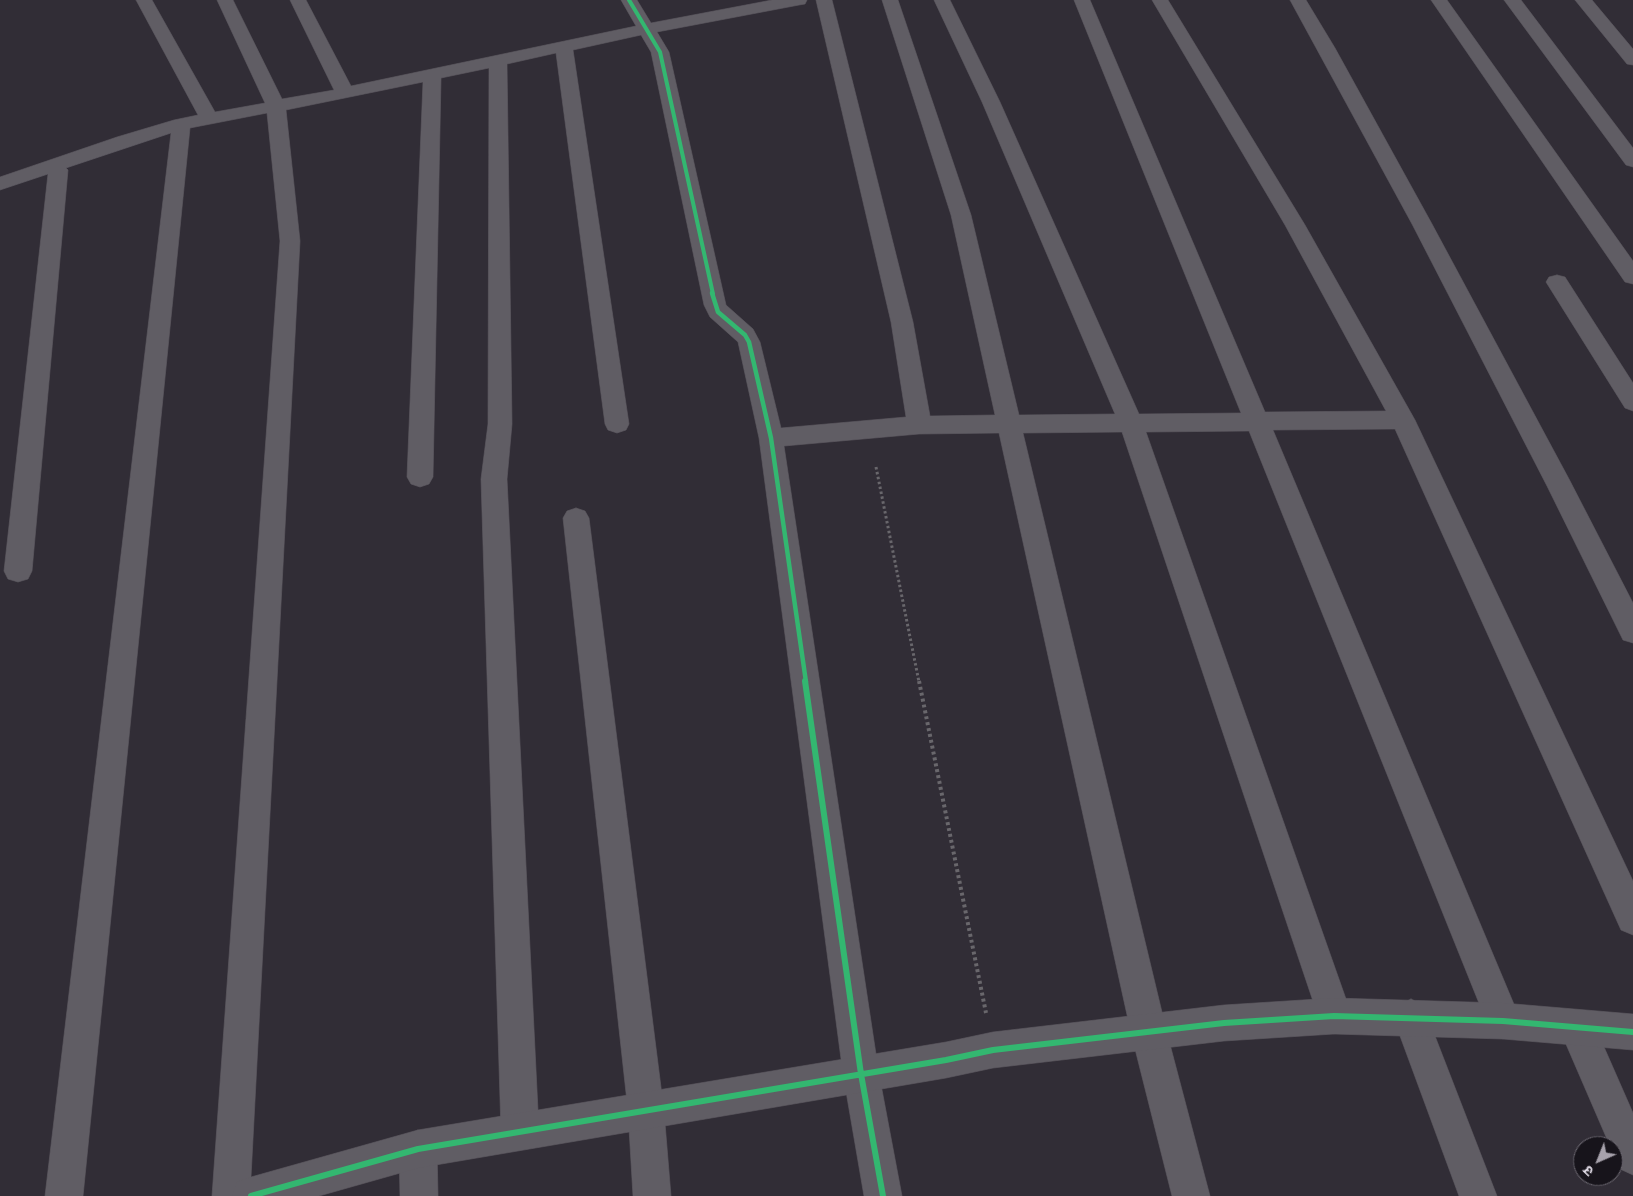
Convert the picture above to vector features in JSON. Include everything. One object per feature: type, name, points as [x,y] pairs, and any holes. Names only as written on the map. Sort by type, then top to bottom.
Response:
[{"type":"street","points":[[144,0],[210,119]]},
{"type":"street","points":[[225,0],[276,107],[290,240],[231,1196]]},
{"type":"street","points":[[298,0],[346,93]]},
{"type":"street","points":[[629,0],[660,52],[715,305],[718,312],[745,335],[750,342],[770,438],[861,1074],[883,1196]]},
{"type":"street","points":[[0,184],[124,141],[181,124],[346,93],[498,59],[799,0]]},
{"type":"street","points":[[824,0],[902,322],[919,425]]},
{"type":"street","points":[[890,0],[962,215],[1149,1033],[1192,1196]]},
{"type":"street","points":[[942,0],[991,102],[1130,423],[1334,1016]]},
{"type":"street","points":[[1082,0],[1503,1021]]},
{"type":"street","points":[[1160,0],[1295,224],[1403,420],[1633,918]]},
{"type":"street","points":[[1298,0],[1422,224],[1560,486],[1633,631]]},
{"type":"street","points":[[1439,0],[1633,277]]},
{"type":"street","points":[[1512,0],[1633,161]]},
{"type":"street","points":[[1583,0],[1633,60]]},
{"type":"street","points":[[564,46],[617,424]]},
{"type":"street","points":[[498,59],[500,424],[494,479],[520,1131]]},
{"type":"street","points":[[420,477],[432,74]]},
{"type":"street","points":[[64,1196],[181,124]]},
{"type":"street","points":[[18,571],[58,170],[51,166]]},
{"type":"street","points":[[1556,282],[1633,402]]},
{"type":"street","points":[[770,438],[919,425],[1403,420]]},
{"type":"street","points":[[576,518],[646,1111],[652,1196]]},
{"type":"street","points":[[251,1196],[418,1149],[993,1050],[1224,1023],[1334,1016],[1503,1021],[1633,1032]]},
{"type":"street","points":[[1411,1017],[1478,1196]]},
{"type":"street","points":[[1577,1028],[1633,1156]]},
{"type":"street","points":[[418,1149],[418,1196]]},
{"type":"path","points":[[876,467],[993,1050]]},
{"type":"cycle path","points":[[629,0],[660,52],[715,305],[718,312],[745,335],[749,342],[771,438],[861,1074],[883,1196]]},
{"type":"cycle path","points":[[251,1196],[418,1149],[946,1060],[993,1050],[1224,1023],[1334,1016],[1503,1021],[1633,1032]]}]
